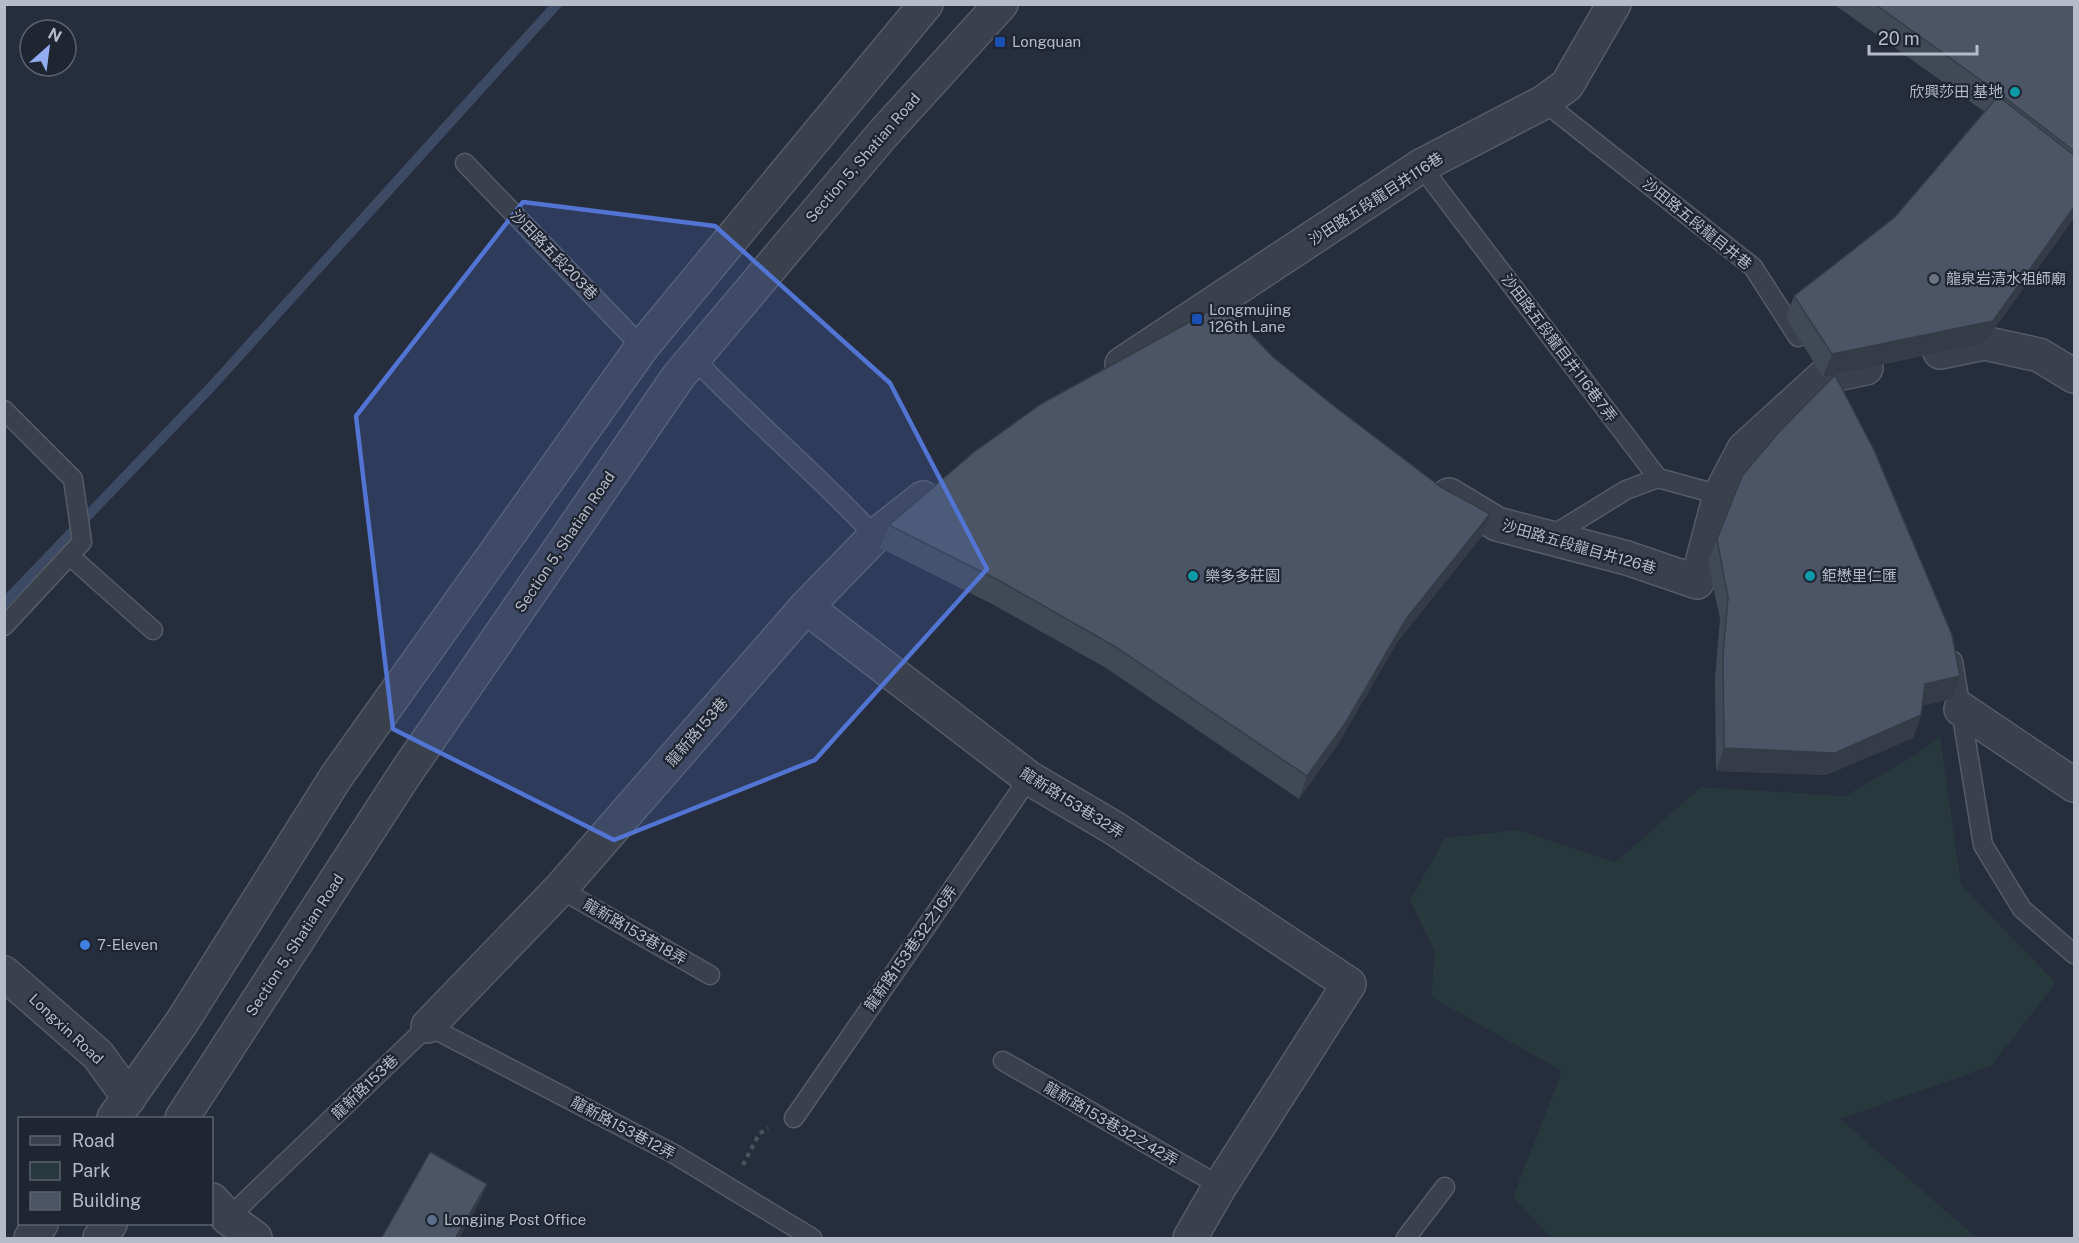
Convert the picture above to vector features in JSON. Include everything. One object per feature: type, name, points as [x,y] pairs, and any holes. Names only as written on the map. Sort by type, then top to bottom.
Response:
[{"type":"street","points":[[128,1112],[336,777],[650,338],[926,4]]},
{"type":"street","name":"Section 5, Shatian Road","points":[[183,1117],[405,774],[678,376],[882,135],[1001,4]]},
{"type":"street","points":[[1544,102],[1567,85],[1614,4]]},
{"type":"street","name":"沙田路五段龍目井116巷","points":[[1176,328],[1224,318],[1420,166],[1544,102]]},
{"type":"street","points":[[1096,381],[1176,328],[1196,355]]},
{"type":"street","points":[[650,338],[693,358]]},
{"type":"street","points":[[1818,369],[1904,360],[1984,343],[2039,355],[2074,376]]},
{"type":"street","name":"沙田路五段龍目井126巷","points":[[1419,477],[1497,524],[1627,558],[1697,582],[1720,495],[1744,449],[1818,369]]},
{"type":"street","name":"龍新路153巷","points":[[428,1026],[560,889],[806,607],[875,536],[947,482]]},
{"type":"street","name":"龍新路153巷32弄","points":[[806,607],[1029,778],[1114,828],[1349,984],[1220,1186]]},
{"type":"street","points":[[1961,709],[2074,785]]},
{"type":"street","name":"Longxin Road","points":[[4,973],[98,1055],[128,1112]]},
{"type":"street","points":[[1190,1239],[1220,1186]]},
{"type":"street","points":[[220,1209],[255,1239]]},
{"type":"street","points":[[31,1239],[40,1225]]},
{"type":"street","points":[[100,1239],[110,1225]]},
{"type":"lane","name":"沙田路五段龍目井巷","points":[[1544,102],[1753,267],[1818,369]]},
{"type":"lane","name":"沙田路五段203巷","points":[[465,163],[650,338]]},
{"type":"lane","name":"沙田路五段龍目井116巷7弄","points":[[1420,166],[1658,478]]},
{"type":"lane","points":[[1786,318],[1806,306]]},
{"type":"lane","points":[[693,358],[726,392],[828,486],[875,536]]},
{"type":"lane","points":[[4,410],[73,479],[82,542],[4,626]]},
{"type":"lane","points":[[1548,538],[1626,490],[1658,478],[1720,495]]},
{"type":"lane","points":[[70,556],[153,630]]},
{"type":"lane","points":[[1945,640],[1953,661],[1983,845],[2022,909],[2074,954]]},
{"type":"lane","name":"龍新路153巷32之16弄","points":[[794,1118],[1029,778]]},
{"type":"lane","name":"龍新路153巷18弄","points":[[560,889],[710,975]]},
{"type":"lane","name":"龍新路153巷12弄","points":[[428,1026],[674,1154],[812,1239]]},
{"type":"lane","name":"龍新路153巷","points":[[220,1209],[428,1026]]},
{"type":"lane","name":"龍新路153巷32之42弄","points":[[1002,1061],[1220,1186]]},
{"type":"lane","points":[[1406,1239],[1445,1187]]},
{"type":"path","points":[[731,1189],[759,1134],[771,1126],[794,1118]]},
{"type":"highlighted area","points":[[523,202],[715,226],[890,383],[987,569],[815,760],[614,840],[393,729],[356,416]]},
{"type":"green space","points":[[1940,736],[1961,885],[2056,983],[1991,1066],[1840,1119],[1977,1238],[1551,1238],[1513,1197],[1562,1071],[1431,997],[1435,951],[1410,900],[1445,838],[1518,830],[1616,862],[1701,787],[1845,796],[1915,755]]},
{"type":"building","name":"欣興莎田 基地","points":[[1875,4],[2074,4],[2074,151],[1996,91]]},
{"type":"building","name":"龍泉岩清水祖師廟","points":[[1998,96],[2074,155],[2074,207],[1993,321],[1832,354],[1794,296],[1895,217]]},
{"type":"building","name":"樂多多莊園","points":[[1222,304],[1273,357],[1334,406],[1441,487],[1490,514],[1406,619],[1346,722],[1307,776],[1114,646],[1000,581],[889,525],[974,452],[1041,404]]},
{"type":"building","name":"鉅懋里仁匯","points":[[1835,375],[1874,450],[1952,635],[1960,676],[1925,684],[1921,715],[1835,753],[1724,748],[1723,656],[1728,597],[1717,539],[1742,476],[1778,433]]},
{"type":"building","name":"Longjing Post Office","points":[[430,1152],[487,1184],[455,1239],[381,1239]]},
{"type":"waterway","points":[[4,603],[211,387],[557,4]]},
{"type":"place","name":"Longquan","points":[[1000,42]]},
{"type":"place","name":"欣興莎田 基地","points":[[2015,92]]},
{"type":"place","name":"龍泉岩清水祖師廟","points":[[1934,279]]},
{"type":"place","name":"Longmujing 126th Lane","points":[[1197,319]]},
{"type":"place","name":"樂多多莊園","points":[[1193,576]]},
{"type":"place","name":"鉅懋里仁匯","points":[[1810,576]]},
{"type":"place","name":"7-Eleven","points":[[85,945]]},
{"type":"place","name":"Longjing Post Office","points":[[432,1220]]}]
